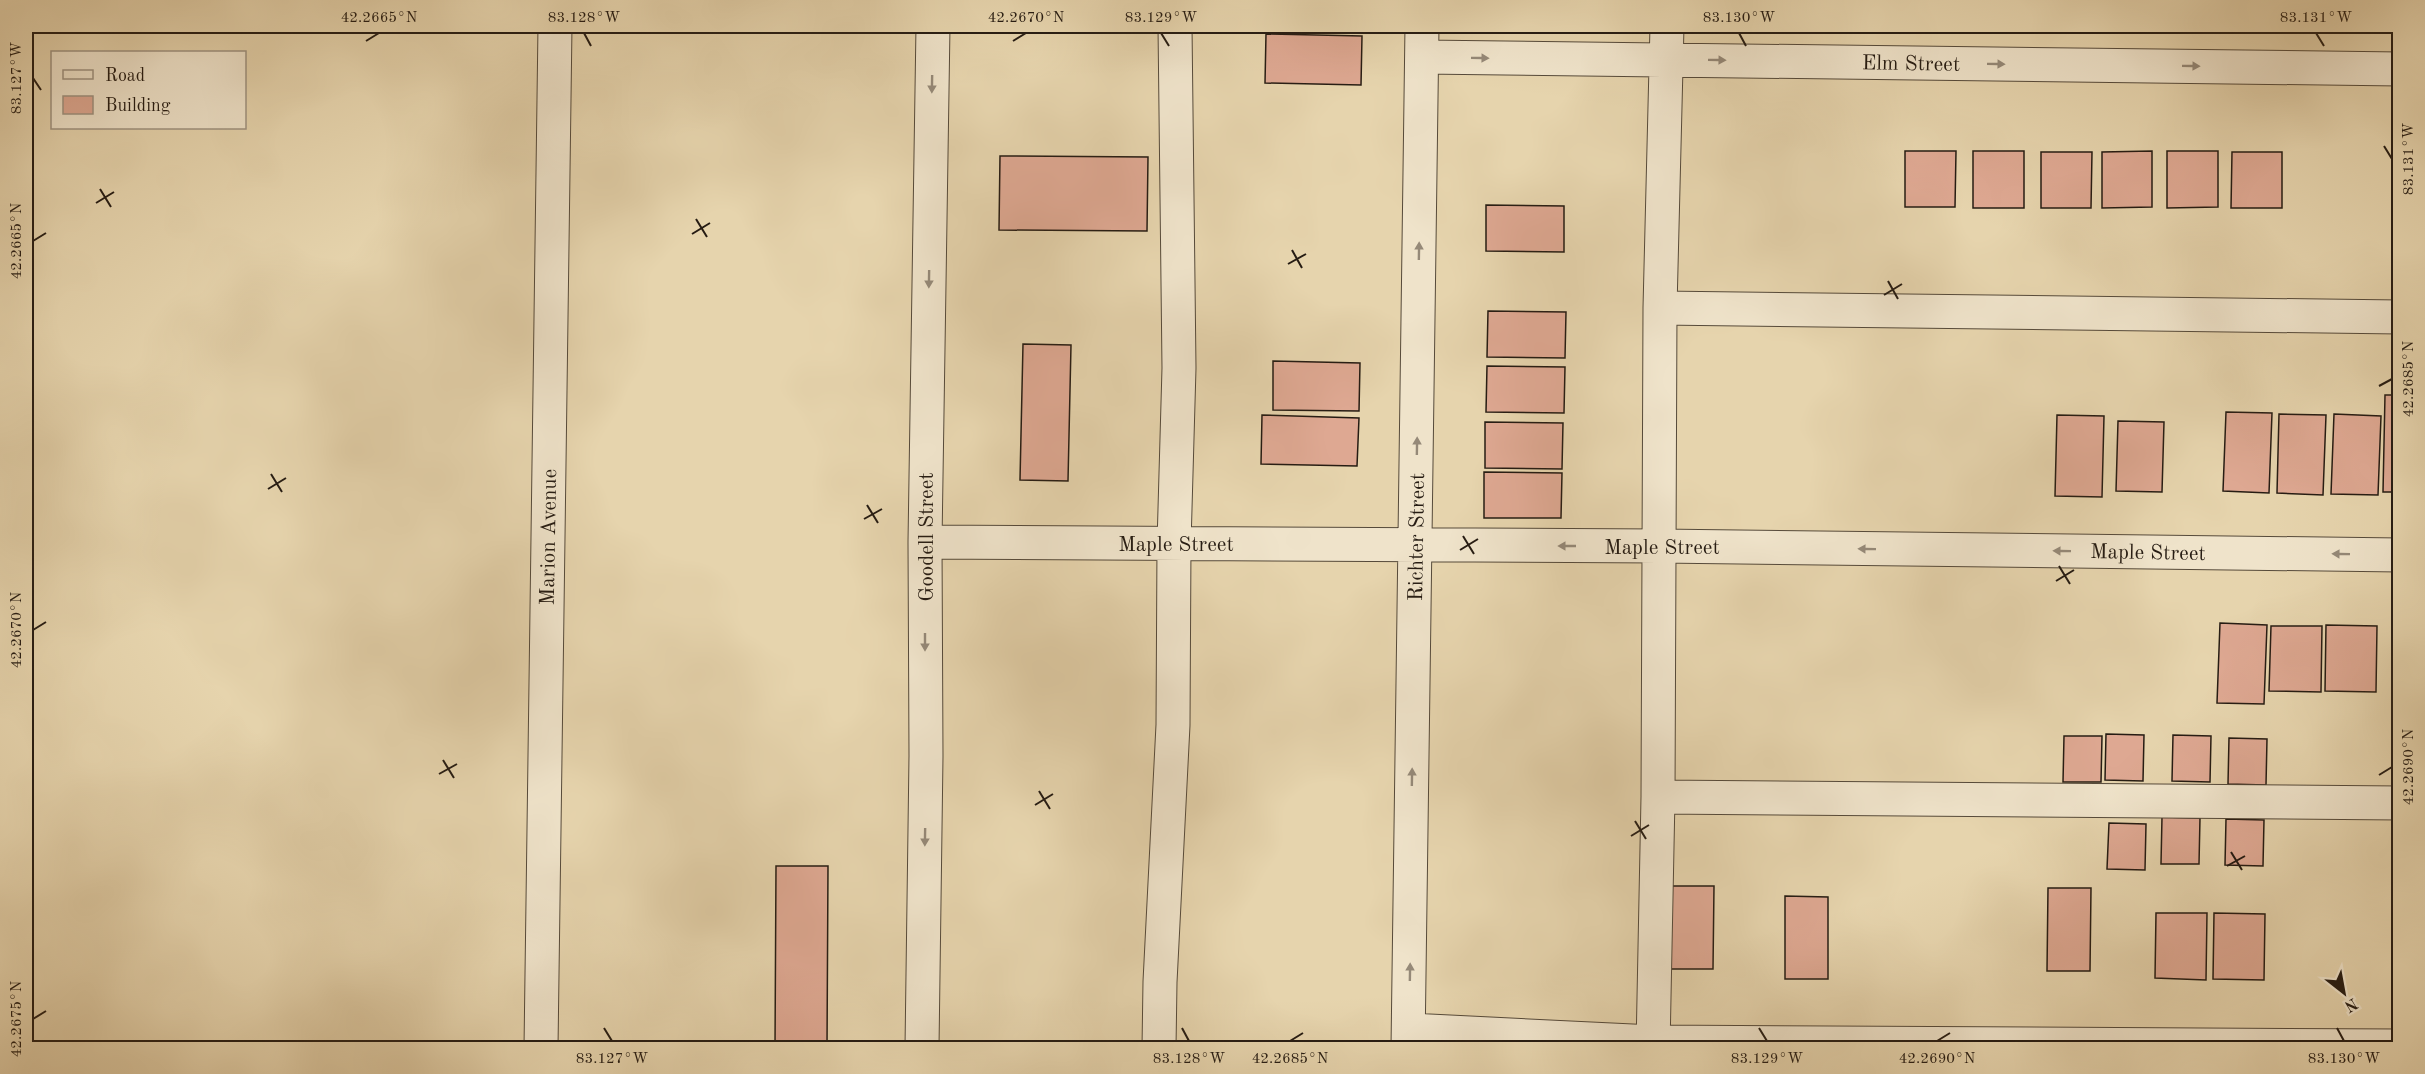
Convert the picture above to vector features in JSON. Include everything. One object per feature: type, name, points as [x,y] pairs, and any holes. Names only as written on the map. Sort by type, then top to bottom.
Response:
[{"type":"street","name":"Marion Avenue","points":[[541,1048],[555,26]]},
{"type":"street","name":"Goodell Street","points":[[922,1048],[926,756],[925,542],[933,26]]},
{"type":"street","points":[[1159,1048],[1160,982],[1173,725],[1174,544],[1179,368],[1175,26]]},
{"type":"street","points":[[1653,1045],[1658,797],[1660,308],[1667,26]]},
{"type":"street","name":"Elm Street","points":[[1422,41],[1667,59],[2400,69]]},
{"type":"street","name":"Richter Street","points":[[1408,1039],[1422,41]]},
{"type":"street","points":[[1660,308],[2400,317]]},
{"type":"street","name":"Maple Street","points":[[925,542],[1659,546],[2400,555]]},
{"type":"street","points":[[1658,797],[2400,803]]},
{"type":"street","points":[[1408,1039],[1653,1045],[2400,1046]]},
{"type":"building","points":[[1266,26],[1363,26],[1363,28]]},
{"type":"building","points":[[1266,34],[1362,36],[1361,85],[1265,83]]},
{"type":"building","points":[[1905,151],[1956,151],[1955,207],[1905,207]]},
{"type":"building","points":[[1973,151],[2024,151],[2024,208],[1973,208]]},
{"type":"building","points":[[2152,151],[2152,207],[2102,208],[2102,152]]},
{"type":"building","points":[[2167,151],[2218,151],[2218,207],[2167,208]]},
{"type":"building","points":[[2041,152],[2092,152],[2091,208],[2041,208]]},
{"type":"building","points":[[2232,152],[2282,152],[2282,208],[2231,208]]},
{"type":"building","points":[[1000,156],[1148,157],[1147,231],[999,230]]},
{"type":"building","points":[[1486,205],[1564,206],[1564,252],[1486,251]]},
{"type":"building","points":[[1488,311],[1566,312],[1565,358],[1487,357]]},
{"type":"building","points":[[1023,344],[1071,345],[1068,481],[1020,480]]},
{"type":"building","points":[[1273,361],[1360,363],[1359,411],[1273,410]]},
{"type":"building","points":[[1487,366],[1565,367],[1564,413],[1486,412]]},
{"type":"building","points":[[2385,395],[2400,395],[2400,492],[2383,492]]},
{"type":"building","points":[[2226,412],[2272,413],[2269,493],[2223,491]]},
{"type":"building","points":[[2279,414],[2326,415],[2323,495],[2277,493]]},
{"type":"building","points":[[2334,414],[2381,416],[2378,495],[2331,494]]},
{"type":"building","points":[[1262,415],[1359,418],[1357,466],[1261,464]]},
{"type":"building","points":[[2057,415],[2104,416],[2102,497],[2055,496]]},
{"type":"building","points":[[2118,421],[2164,422],[2162,492],[2116,491]]},
{"type":"building","points":[[1485,422],[1563,423],[1562,469],[1485,468]]},
{"type":"building","points":[[1484,472],[1562,473],[1561,518],[1484,518]]},
{"type":"building","points":[[2220,623],[2267,625],[2264,704],[2217,703]]},
{"type":"building","points":[[2326,625],[2377,626],[2376,692],[2325,691]]},
{"type":"building","points":[[2271,626],[2322,626],[2321,692],[2269,691]]},
{"type":"building","points":[[2397,631],[2400,631],[2400,697],[2396,697]]},
{"type":"building","points":[[2106,734],[2144,735],[2143,781],[2105,780]]},
{"type":"building","points":[[2173,735],[2211,736],[2210,782],[2172,781]]},
{"type":"building","points":[[2064,736],[2102,736],[2101,782],[2063,782]]},
{"type":"building","points":[[2229,738],[2267,739],[2266,785],[2228,784]]},
{"type":"building","points":[[2162,817],[2200,818],[2199,864],[2161,864]]},
{"type":"building","points":[[2226,819],[2264,820],[2263,866],[2225,865]]},
{"type":"building","points":[[2109,823],[2146,824],[2145,870],[2107,869]]},
{"type":"building","points":[[776,866],[828,866],[827,1048],[775,1048]]},
{"type":"building","points":[[1671,886],[1714,886],[1713,969],[1670,969]]},
{"type":"building","points":[[2048,888],[2091,888],[2090,971],[2047,971]]},
{"type":"building","points":[[1785,896],[1828,897],[1828,979],[1785,979]]},
{"type":"building","points":[[2156,913],[2207,913],[2206,980],[2155,978]]},
{"type":"building","points":[[2214,913],[2265,914],[2264,980],[2213,979]]}]
